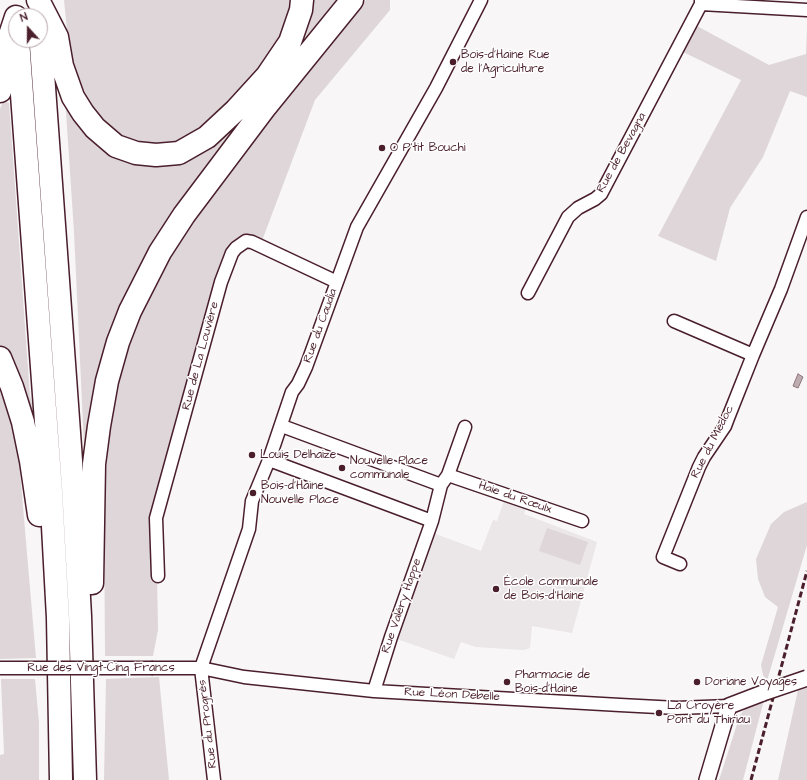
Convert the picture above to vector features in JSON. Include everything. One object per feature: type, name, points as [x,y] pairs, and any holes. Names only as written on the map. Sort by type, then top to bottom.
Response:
[{"type":"highway","points":[[38,0],[57,37],[62,66],[73,97],[83,113],[95,128],[116,146],[136,153],[156,155],[179,153],[207,138],[236,110],[267,76],[290,42],[301,10],[302,0]]},
{"type":"highway","points":[[80,616],[92,590],[94,471],[99,426],[107,381],[118,342],[130,311],[160,252],[184,215],[266,106],[352,0]]},
{"type":"highway","points":[[0,91],[4,68],[4,53],[8,41]]},
{"type":"highway","points":[[19,48],[50,474],[58,618],[61,780]]},
{"type":"highway","points":[[41,48],[73,488],[80,616],[85,780]]},
{"type":"highway","points":[[0,358],[12,387],[23,422],[38,505],[45,584],[58,618]]},
{"type":"street","name":"Rue du Caudia","points":[[201,668],[248,529],[252,501],[282,426],[292,392],[298,384],[306,367],[358,227],[436,88],[481,0]]},
{"type":"street","points":[[701,2],[807,10]]},
{"type":"street","name":"Rue de Bevagna","points":[[528,294],[568,217],[578,208],[601,194],[701,2]]},
{"type":"street","name":"Rue du Médoc","points":[[680,564],[663,558],[699,467],[724,426],[781,290],[807,217]]},
{"type":"street","name":"Rue de La Louvière","points":[[158,576],[156,518],[221,282],[232,253],[246,241],[252,242],[337,282]]},
{"type":"street","points":[[674,321],[753,355]]},
{"type":"street","points":[[282,426],[441,485],[448,475],[465,427]]},
{"type":"street","points":[[269,460],[432,521]]},
{"type":"street","name":"Haie du Rœulx","points":[[448,475],[582,521]]},
{"type":"street","name":"Rue Valéry Happe","points":[[374,691],[391,637],[432,521],[441,485]]},
{"type":"street","name":"Rue des Vingt-Cinq Francs","points":[[0,668],[201,668]]},
{"type":"street","name":"Rue Léon Debelle","points":[[201,668],[244,677],[374,691],[677,708],[733,705]]},
{"type":"street","name":"Rue du Progrès","points":[[201,668],[214,780]]},
{"type":"street","points":[[707,780],[713,759],[733,705],[807,678]]},
{"type":"shaded area","points":[[64,0],[296,0],[292,21],[261,72],[200,135],[161,147],[126,140],[110,130],[83,96],[74,71],[69,50]]},
{"type":"shaded area","points":[[310,0],[345,0],[153,254],[86,488],[74,232],[65,97],[106,149],[204,149]]},
{"type":"shaded area","points":[[366,0],[390,0],[390,10],[315,100],[260,246],[236,248],[156,518],[158,630],[153,656],[105,656],[104,504],[108,442],[119,382],[129,341],[142,310],[182,234],[252,141]]},
{"type":"shaded area","points":[[697,26],[769,65],[806,54],[807,29],[807,97],[790,91],[763,157],[730,208],[716,261],[658,236],[741,80],[683,52]]},
{"type":"shaded area","points":[[3,101],[9,103],[30,396],[39,425],[45,495],[0,347],[0,109]]},
{"type":"shaded area","points":[[798,374],[803,377],[798,388],[793,386]]},
{"type":"shaded area","points":[[0,390],[10,419],[19,460],[36,658],[0,659]]},
{"type":"shaded area","name":"École communale de Bois-d'Haine","points":[[506,495],[528,502],[524,514],[597,542],[572,633],[532,626],[530,648],[524,650],[476,647],[461,642],[454,659],[391,637],[428,531],[481,551],[493,520],[497,521]]},
{"type":"shaded area","points":[[807,502],[807,545],[767,681],[763,675],[761,665],[778,607],[765,597],[758,579],[756,559],[771,524],[784,512]]},
{"type":"shaded area","points":[[547,528],[588,542],[580,565],[539,551]]},
{"type":"shaded area","points":[[159,677],[169,780],[104,780],[106,679]]},
{"type":"shaded area","points":[[1,679],[35,679],[39,723],[39,780],[0,780],[0,755],[4,754]]},
{"type":"shaded area","points":[[807,687],[807,780],[778,780],[798,690]]},
{"type":"shaded area","points":[[764,700],[743,780],[719,780],[740,715],[749,705]]},
{"type":"railway","points":[[751,780],[807,571]]},
{"type":"place","name":"Bois-d'Haine Rue de l'Agriculture","points":[[453,62]]},
{"type":"place","name":"O P'tit Bouchi","points":[[382,148]]},
{"type":"place","name":"Louis Delhaize","points":[[252,455]]},
{"type":"place","name":"Nouvelle Place communale","points":[[342,468]]},
{"type":"place","name":"Bois-d'Haine Nouvelle Place","points":[[253,493]]},
{"type":"place","name":"École communale de Bois-d'Haine","points":[[496,589]]},
{"type":"place","name":"Pharmacie de Bois-d'Haine","points":[[507,682]]},
{"type":"place","name":"Doriane Voyages","points":[[697,682]]},
{"type":"place","name":"La Croyère Pont du Thiriau","points":[[659,713]]}]
